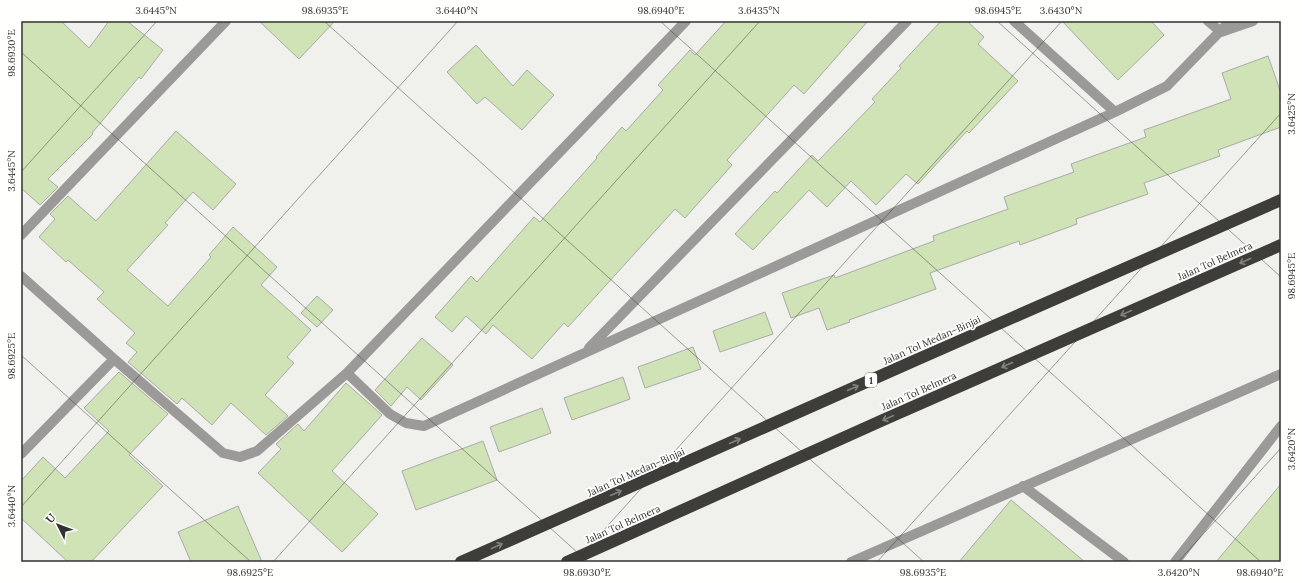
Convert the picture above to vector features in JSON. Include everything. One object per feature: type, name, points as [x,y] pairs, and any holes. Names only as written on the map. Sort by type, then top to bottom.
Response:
[{"type":"highway","name":"Jalan Tol Medan–Binjai","points":[[461,562],[1281,200]]},
{"type":"highway","name":"Jalan Tol Belmera","points":[[567,562],[882,420],[1281,245]]},
{"type":"street","points":[[21,235],[226,21]]},
{"type":"street","points":[[21,276],[223,453],[240,457],[257,451],[347,373],[686,21]]},
{"type":"street","points":[[585,352],[907,21]]},
{"type":"street","points":[[1014,21],[1115,112]]},
{"type":"street","points":[[1208,21],[1220,32]]},
{"type":"street","points":[[347,373],[390,414],[406,423],[424,426],[1115,112],[1167,86],[1230,21]]},
{"type":"street","points":[[1220,32],[1253,21]]},
{"type":"street","points":[[21,454],[114,359]]},
{"type":"street","points":[[851,562],[1281,374]]},
{"type":"street","points":[[1175,562],[1281,426]]},
{"type":"street","points":[[1023,486],[1124,562]]},
{"type":"building","points":[[21,21],[61,21],[89,48],[109,21],[127,21],[163,50],[141,79],[139,77],[92,133],[93,134],[48,179],[58,187],[40,205],[21,188]]},
{"type":"building","points":[[259,21],[335,21],[299,59]]},
{"type":"building","points":[[726,21],[868,21],[804,94],[794,85],[727,160],[732,165],[685,218],[675,209],[568,327],[564,323],[532,359],[493,325],[486,334],[466,316],[452,332],[435,317],[471,276],[477,282],[534,217],[540,222],[597,158],[596,157],[622,127],[626,131],[663,90],[658,85],[690,50],[695,55]]},
{"type":"building","points":[[941,21],[967,21],[984,37],[978,44],[1018,81],[969,133],[967,131],[918,184],[906,174],[876,205],[851,181],[827,207],[809,190],[753,250],[735,234],[775,191],[777,193],[812,155],[818,161],[875,102],[872,99],[901,68],[899,66]]},
{"type":"building","points":[[1062,21],[1151,21],[1164,35],[1118,80]]},
{"type":"building","points":[[476,45],[513,86],[527,70],[554,95],[522,130],[485,97],[477,104],[447,72]]},
{"type":"building","points":[[1268,56],[1281,93],[1281,127],[1218,150],[1220,156],[1144,183],[1148,194],[1076,219],[1077,224],[1020,245],[1019,241],[930,273],[936,289],[849,320],[850,322],[827,330],[819,308],[791,318],[782,293],[834,275],[835,278],[934,241],[933,236],[1008,209],[1004,197],[1074,172],[1071,164],[1146,137],[1144,130],[1231,99],[1222,73]]},
{"type":"building","points":[[176,131],[236,184],[213,210],[193,192],[165,223],[168,225],[127,270],[168,306],[211,257],[209,255],[233,227],[277,267],[261,285],[311,330],[287,357],[294,363],[265,395],[288,416],[266,435],[231,403],[212,425],[182,398],[177,404],[128,362],[137,352],[126,343],[135,333],[97,299],[104,292],[68,260],[66,262],[39,237],[55,219],[50,214],[68,196],[96,221]]},
{"type":"building","points":[[317,296],[333,310],[317,327],[301,313]]},
{"type":"building","points":[[765,312],[773,334],[720,352],[713,331]]},
{"type":"building","points":[[422,338],[453,365],[421,400],[407,387],[391,406],[375,390]]},
{"type":"building","points":[[693,347],[701,369],[645,388],[638,367]]},
{"type":"building","points":[[119,372],[168,414],[129,455],[163,486],[91,562],[68,562],[21,518],[21,481],[43,457],[65,478],[109,431],[84,408]]},
{"type":"building","points":[[623,377],[630,399],[572,420],[564,398]]},
{"type":"building","points":[[346,383],[382,415],[332,471],[378,514],[342,552],[258,473],[281,449],[276,444],[298,424],[304,431]]},
{"type":"building","points":[[542,408],[551,433],[499,452],[490,427]]},
{"type":"building","points":[[483,441],[497,480],[416,510],[402,471]]},
{"type":"building","points":[[1281,484],[1281,562],[1216,562]]},
{"type":"building","points":[[1011,500],[1085,562],[959,562]]},
{"type":"building","points":[[238,506],[262,562],[191,562],[178,532]]}]
